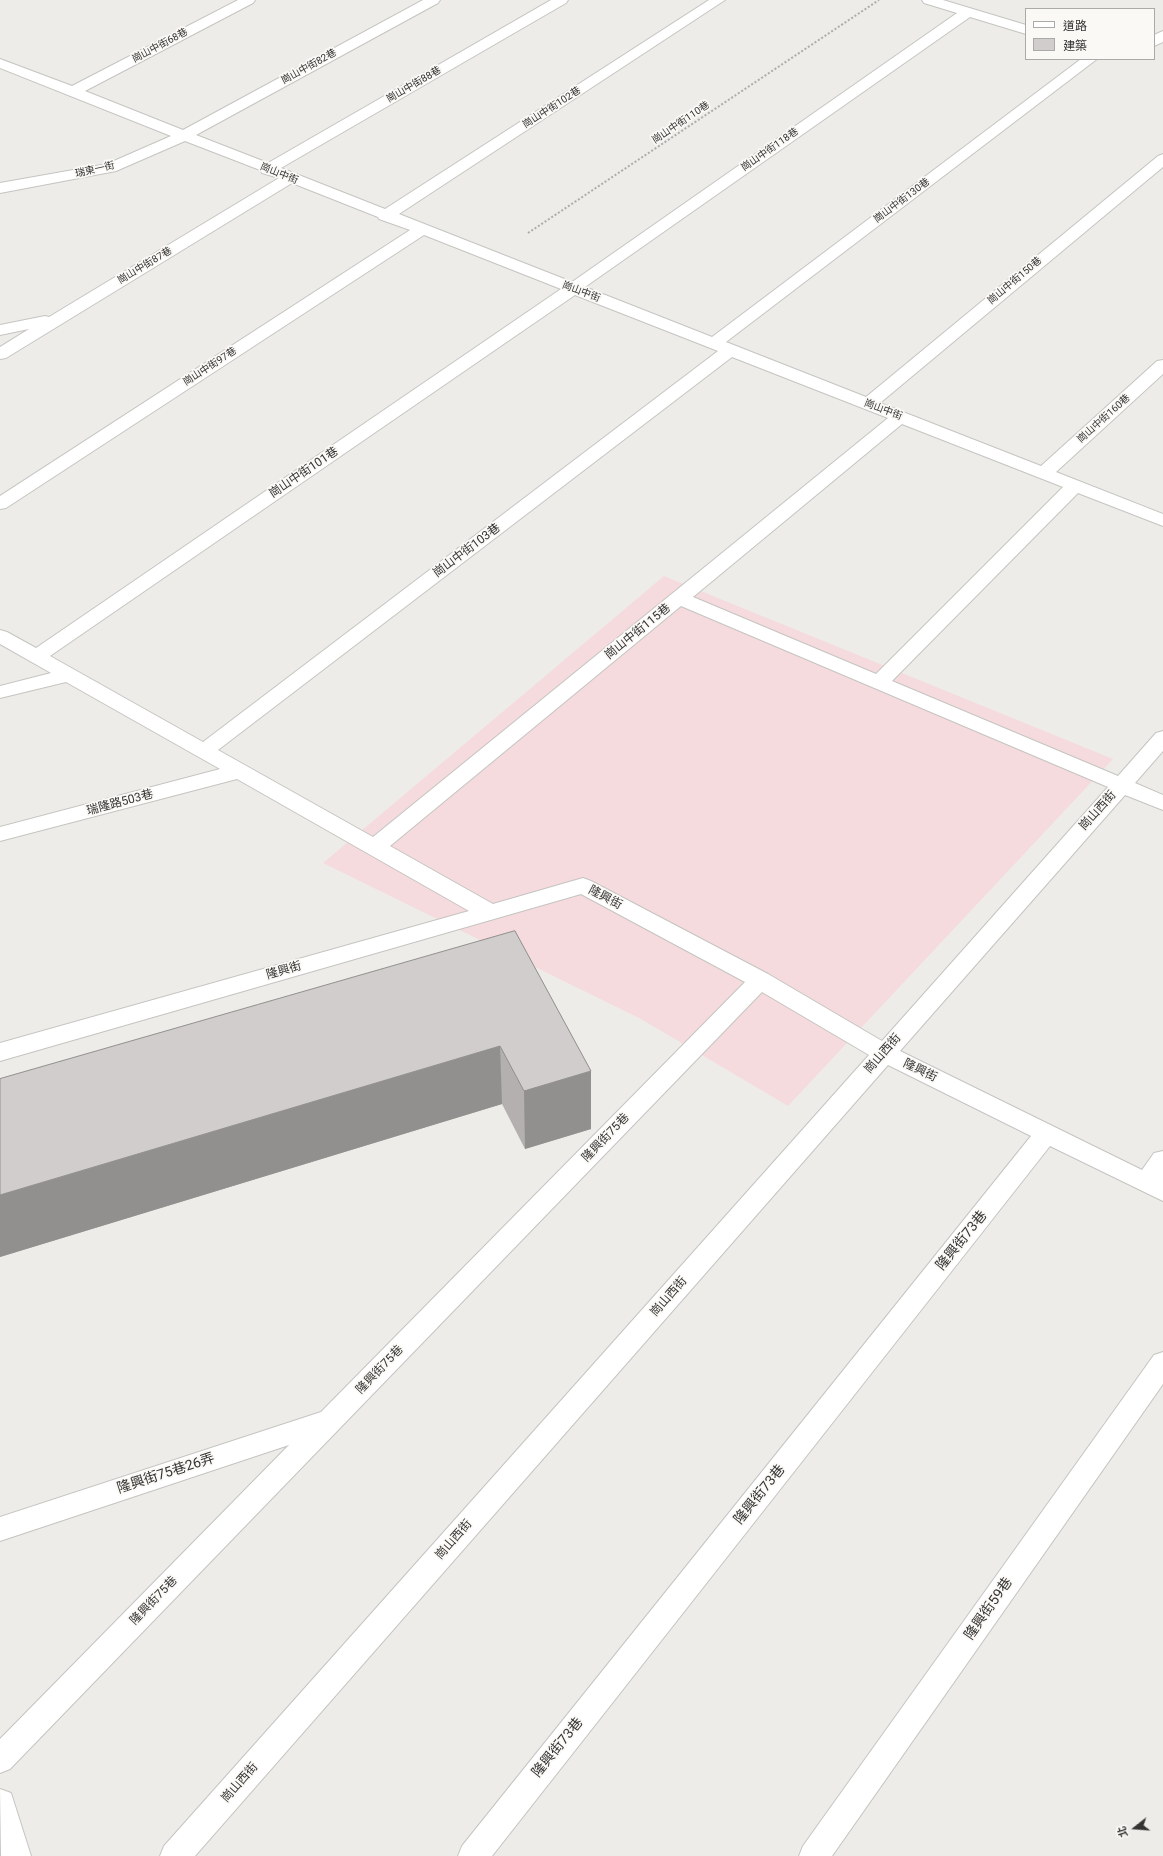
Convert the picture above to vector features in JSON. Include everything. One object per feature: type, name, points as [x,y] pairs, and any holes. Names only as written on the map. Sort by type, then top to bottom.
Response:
[{"type":"street","name":"崗山中街68巷","points":[[72,92],[248,0]]},
{"type":"street","name":"崗山中街82巷","points":[[185,135],[433,0]]},
{"type":"street","name":"崗山中街88巷","points":[[267,170],[561,0]]},
{"type":"street","name":"崗山中街102巷","points":[[385,216],[718,0]]},
{"type":"street","points":[[929,0],[1025,30]]},
{"type":"street","name":"崗山中街118巷","points":[[572,289],[968,12]]},
{"type":"street","points":[[1155,41],[1163,35]]},
{"type":"street","name":"崗山中街130巷","points":[[722,347],[1089,60]]},
{"type":"street","name":"崗山中街","points":[[0,63],[185,135],[267,170],[1163,520]]},
{"type":"street","name":"瑞東一街","points":[[0,188],[111,168],[185,135]]},
{"type":"street","name":"崗山中街150巷","points":[[868,404],[1163,159]]},
{"type":"street","name":"崗山中街87巷","points":[[0,354],[290,178]]},
{"type":"street","name":"崗山中街97巷","points":[[0,504],[421,230]]},
{"type":"street","name":"崗山中街101巷","points":[[36,657],[572,289]]},
{"type":"street","points":[[0,330],[59,318]]},
{"type":"street","name":"崗山中街103巷","points":[[204,751],[722,347]]},
{"type":"street","name":"崗山中街160巷","points":[[1044,473],[1163,365]]},
{"type":"street","name":"崗山中街115巷","points":[[376,847],[900,417]]},
{"type":"street","points":[[879,683],[1075,485]]},
{"type":"street","points":[[679,598],[1163,803]]},
{"type":"street","points":[[0,636],[491,912]]},
{"type":"street","points":[[0,692],[69,675]]},
{"type":"street","name":"崗山西街","points":[[175,1856],[1163,738]]},
{"type":"street","name":"瑞隆路503巷","points":[[0,834],[240,771]]},
{"type":"street","name":"隆興街","points":[[0,1052],[583,886],[760,980],[884,1053],[1154,1186]]},
{"type":"street","name":"隆興街75巷","points":[[0,1759],[760,980]]},
{"type":"street","name":"隆興街73巷","points":[[473,1856],[1048,1133]]},
{"type":"street","points":[[1154,1186],[1163,1160]]},
{"type":"street","name":"隆興街59巷","points":[[814,1856],[1163,1362]]},
{"type":"street","name":"隆興街75巷26弄","points":[[0,1529],[331,1420]]},
{"type":"street","points":[[0,1803],[16,1856]]},
{"type":"path","name":"崗山中街110巷","points":[[491,258],[879,0]]},
{"type":"shaded area","points":[[664,576],[1113,759],[788,1106],[641,1019],[323,863]]},
{"type":"building","points":[[515,931],[591,1071],[524,1091],[500,1046],[0,1195],[0,1079]]}]
